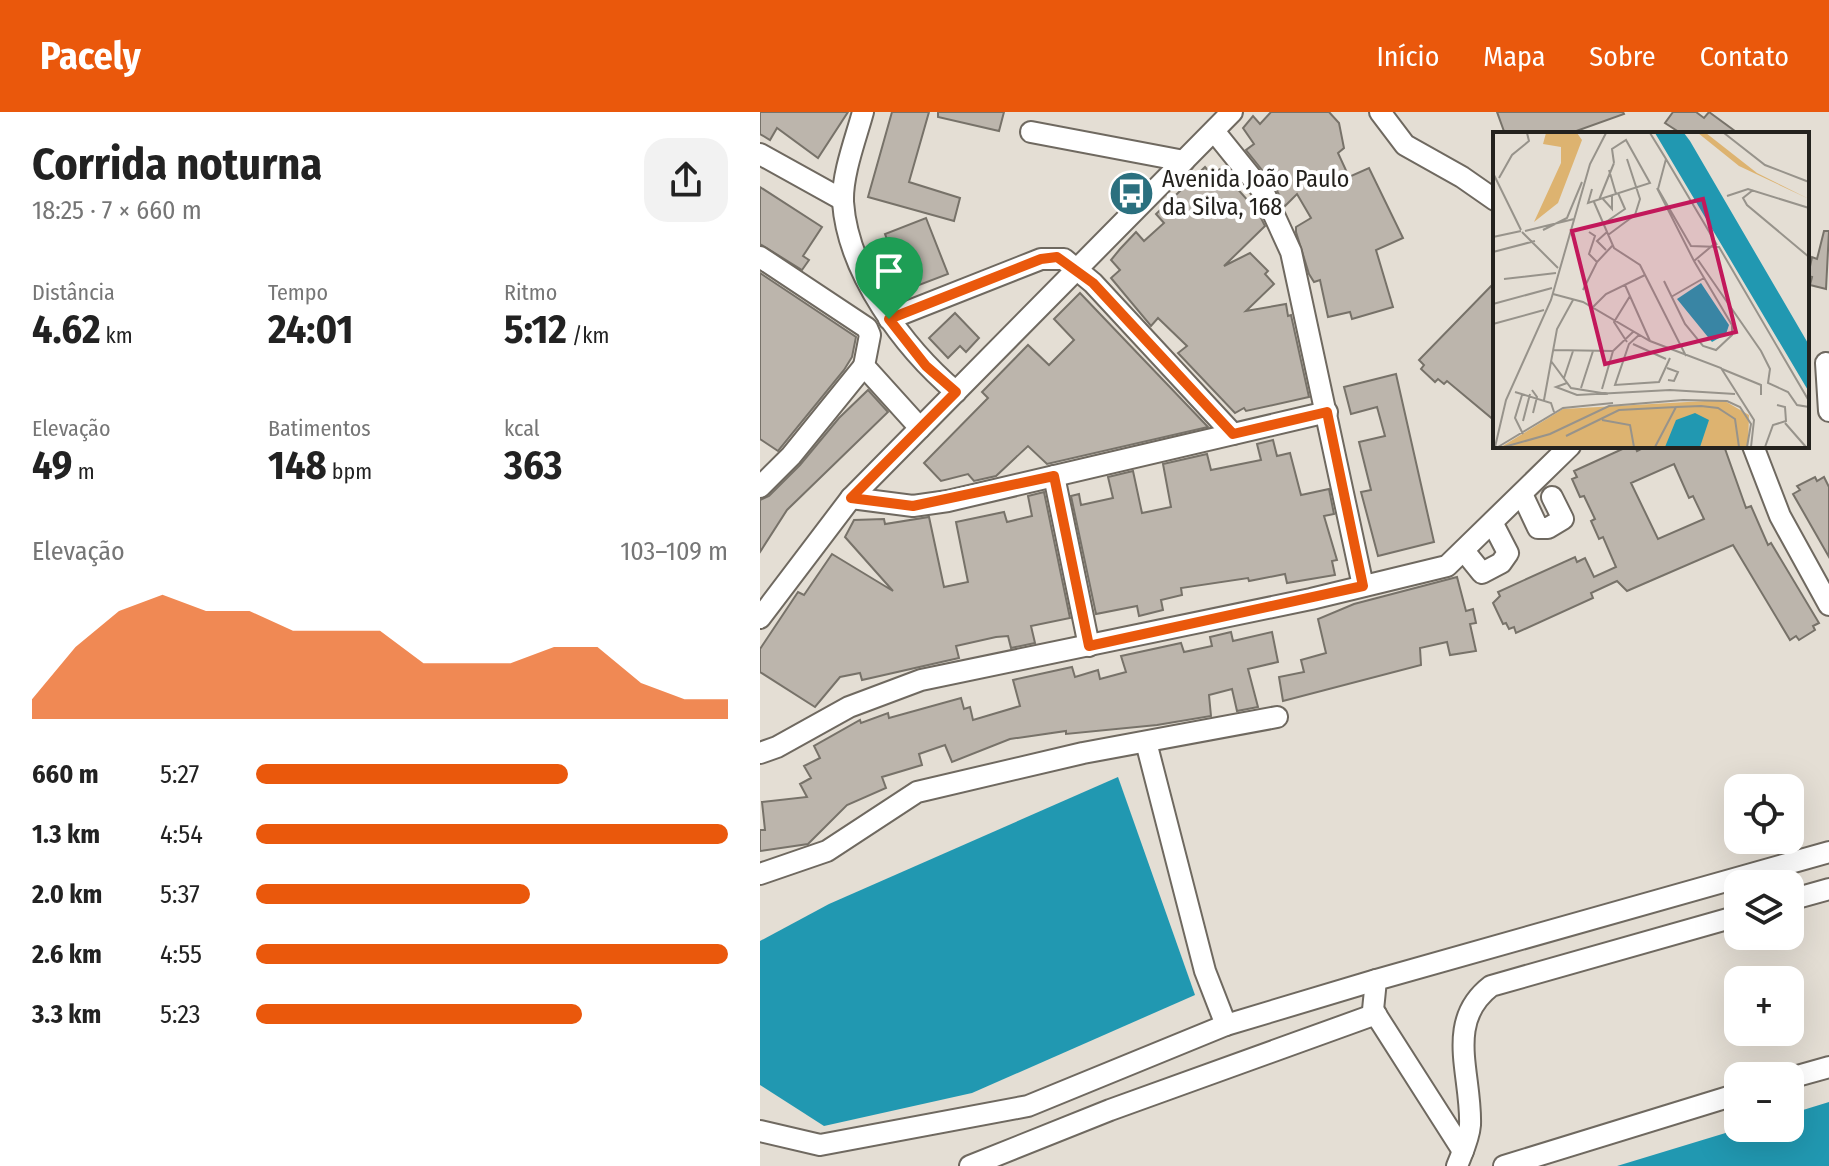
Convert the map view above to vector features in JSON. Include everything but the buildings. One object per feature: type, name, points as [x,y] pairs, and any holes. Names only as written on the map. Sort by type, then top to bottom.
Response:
[{"type":"street","points":[[863,112],[843,200],[850,232],[869,284],[889,319],[926,366],[956,392]]},
{"type":"street","points":[[760,618],[851,498],[1232,112]]},
{"type":"street","points":[[1380,112],[1405,145],[1493,199]]},
{"type":"street","points":[[1214,131],[1264,193],[1291,252],[1363,586]]},
{"type":"street","points":[[1031,132],[1184,161]]},
{"type":"street","points":[[760,154],[843,200]]},
{"type":"street","points":[[760,257],[867,328],[870,335],[864,366],[791,456],[760,487]]},
{"type":"street","points":[[889,319],[1041,259],[1057,257],[1076,267],[1233,434]]},
{"type":"street","points":[[1821,364],[1829,411]]},
{"type":"street","points":[[864,366],[920,428]]},
{"type":"street","points":[[851,498],[913,506],[1327,412]]},
{"type":"street","points":[[760,753],[876,695],[921,680],[1447,566],[1461,556],[1568,448]]},
{"type":"street","points":[[1754,448],[1780,516],[1829,605]]},
{"type":"street","points":[[1054,476],[1089,646]]},
{"type":"street","points":[[1522,494],[1538,528],[1543,529],[1563,519],[1552,497]]},
{"type":"street","points":[[1461,556],[1482,573],[1501,563],[1508,553],[1493,524]]},
{"type":"street","points":[[760,874],[827,851],[917,792],[1277,717]]},
{"type":"street","points":[[1146,742],[1205,971],[1226,1025]]},
{"type":"street","points":[[760,1131],[820,1145],[1028,1106],[1226,1025],[1829,852]]},
{"type":"street","points":[[1804,896],[1829,889]]},
{"type":"street","points":[[1460,1159],[1470,1125],[1462,1049],[1464,1025],[1478,996],[1491,986],[1724,920]]},
{"type":"street","points":[[1376,980],[1373,1010],[1460,1159]]},
{"type":"street","points":[[970,1166],[1110,1110],[1376,1014]]},
{"type":"street","points":[[1804,1074],[1829,1067]]},
{"type":"street","points":[[1504,1166],[1724,1098]]},
{"type":"water","points":[[1118,777],[1195,995],[972,1093],[824,1126],[760,1085],[760,941],[829,904]]},
{"type":"water","points":[[1829,1102],[1829,1166],[1617,1166],[1724,1133],[1724,1142],[1804,1142],[1804,1110]]},
{"type":"place","name":"Avenida João Paulo da Silva, 168","points":[[1131,193]]},
{"type":"route","points":[[1041,259],[1064,259],[1093,283],[1233,434],[1327,412],[1356,565],[1363,586],[1089,646],[1054,476],[913,506],[851,498],[956,392],[926,366],[889,319],[1041,259]]}]
